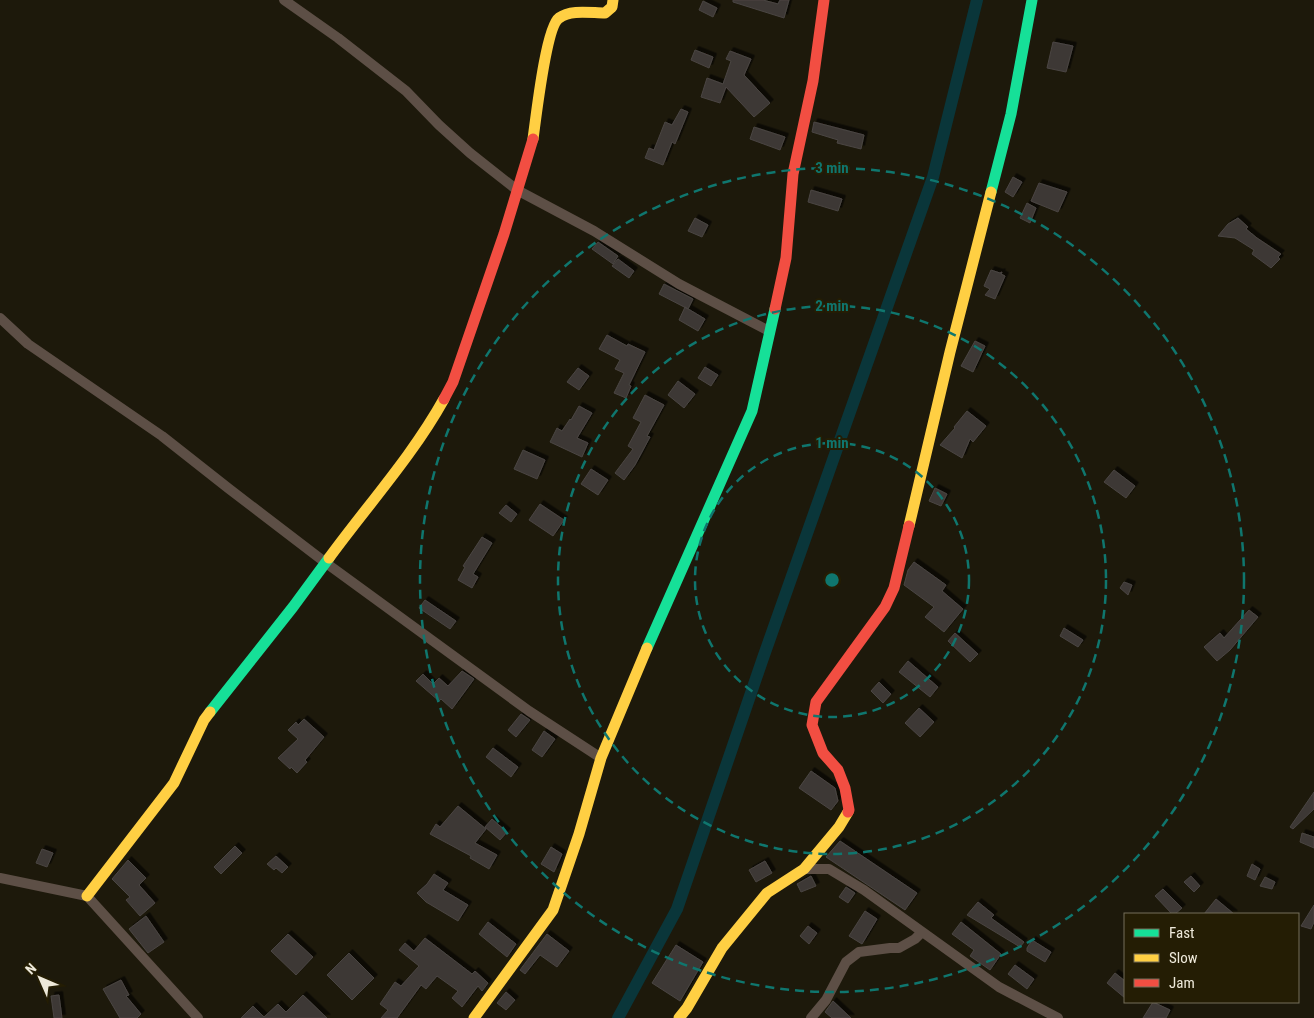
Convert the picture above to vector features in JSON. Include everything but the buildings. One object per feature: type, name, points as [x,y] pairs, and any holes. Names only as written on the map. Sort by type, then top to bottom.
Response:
[{"type":"street","points":[[284,0],[338,38],[406,91],[438,125],[517,190],[594,231],[679,284],[769,331]]},
{"type":"street","points":[[87,896],[174,783],[204,720],[293,607],[435,415],[453,382],[501,243],[532,142],[549,38],[553,26],[558,17],[565,14],[605,13],[612,7],[613,0]]},
{"type":"street","points":[[474,1018],[553,910],[579,834],[601,758],[660,617],[752,411],[786,258],[792,174],[813,81],[824,0]]},
{"type":"street","points":[[679,1018],[688,1008],[722,948],[767,893],[804,869],[839,827],[849,810],[845,788],[838,770],[823,753],[812,725],[816,702],[885,607],[894,588],[950,352],[1011,114],[1032,0]]},
{"type":"street","points":[[0,318],[28,344],[162,436],[326,562],[529,711],[601,758]]},
{"type":"street","points":[[804,869],[829,869],[864,890],[999,987],[1058,1018]]},
{"type":"street","points":[[0,878],[87,896],[198,1018]]},
{"type":"street","points":[[811,1018],[826,1000],[846,962],[859,952],[899,948],[915,939],[922,932]]},
{"type":"waterway","points":[[618,1018],[677,909],[763,658],[933,177],[977,0]]},
{"type":"traffic: fast","points":[[991,192],[1011,114],[1032,0]]},
{"type":"traffic: fast","points":[[647,648],[752,411],[775,309]]},
{"type":"traffic: fast","points":[[210,712],[329,558]]},
{"type":"traffic: slow","points":[[533,139],[542,74],[554,25],[559,18],[569,13],[605,13],[612,7],[613,0]]},
{"type":"traffic: slow","points":[[909,526],[950,352],[991,192]]},
{"type":"traffic: slow","points":[[329,558],[404,460],[444,399]]},
{"type":"traffic: slow","points":[[474,1018],[553,910],[579,834],[601,758],[647,648]]},
{"type":"traffic: slow","points":[[87,896],[174,783],[204,720],[210,712]]},
{"type":"traffic: slow","points":[[679,1018],[687,1008],[722,948],[767,893],[804,869],[839,827],[848,812]]},
{"type":"traffic: jam","points":[[775,309],[786,258],[793,174],[813,81],[824,0]]},
{"type":"traffic: jam","points":[[444,399],[453,382],[504,234],[533,139]]},
{"type":"traffic: jam","points":[[848,812],[845,788],[838,770],[823,753],[812,725],[816,702],[885,607],[894,588],[909,526]]}]
